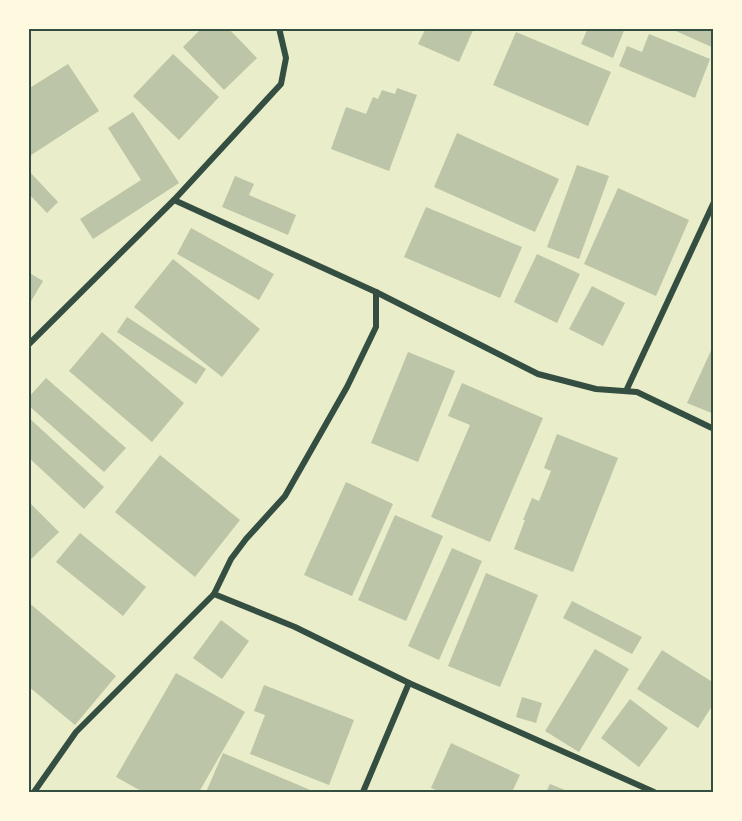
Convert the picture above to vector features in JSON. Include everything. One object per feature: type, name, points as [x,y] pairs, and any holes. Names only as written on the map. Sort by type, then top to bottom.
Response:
[{"type":"street","points":[[28,345],[174,200],[281,84],[286,58],[279,28]]},
{"type":"street","points":[[174,200],[376,292],[538,374],[596,389],[636,392],[714,429]]},
{"type":"street","points":[[626,391],[714,202]]},
{"type":"street","points":[[34,792],[76,732],[214,594],[231,558],[285,496],[347,387],[376,327],[376,292]]},
{"type":"street","points":[[214,594],[295,627],[409,683],[654,792]]},
{"type":"street","points":[[363,792],[409,683]]},
{"type":"building","points":[[202,28],[228,28],[257,58],[224,90],[183,47]]},
{"type":"building","points":[[426,28],[474,28],[459,62],[418,44]]},
{"type":"building","points":[[588,28],[625,28],[613,58],[581,44]]},
{"type":"building","points":[[669,28],[714,28],[714,48]]},
{"type":"building","points":[[516,32],[611,72],[588,126],[493,85]]},
{"type":"building","points":[[649,34],[710,59],[695,98],[619,66],[627,46],[642,52]]},
{"type":"building","points":[[173,54],[219,97],[179,140],[133,96]]},
{"type":"building","points":[[68,64],[99,111],[28,157],[28,89]]},
{"type":"building","points":[[397,88],[417,95],[389,171],[331,149],[346,107],[366,114],[373,97],[378,99],[382,90],[395,94]]},
{"type":"building","points":[[133,112],[179,183],[93,239],[80,219],[141,180],[108,128]]},
{"type":"building","points":[[457,133],[559,179],[535,232],[434,187]]},
{"type":"building","points":[[577,165],[609,176],[579,259],[547,247]]},
{"type":"building","points":[[28,170],[58,202],[47,213],[28,193]]},
{"type":"building","points":[[235,176],[254,184],[249,195],[296,215],[288,235],[222,207]]},
{"type":"building","points":[[618,188],[689,220],[656,296],[584,264]]},
{"type":"building","points":[[426,207],[522,247],[500,298],[404,257]]},
{"type":"building","points":[[191,228],[274,274],[259,300],[177,254]]},
{"type":"building","points":[[537,254],[580,274],[557,323],[514,302]]},
{"type":"building","points":[[173,259],[260,329],[222,377],[134,307]]},
{"type":"building","points":[[28,272],[43,281],[30,303],[28,302]]},
{"type":"building","points":[[592,286],[625,303],[603,346],[569,329]]},
{"type":"building","points":[[127,317],[206,369],[196,384],[117,332]]},
{"type":"building","points":[[102,332],[184,403],[152,442],[69,371]]},
{"type":"building","points":[[714,344],[714,414],[687,403]]},
{"type":"building","points":[[408,352],[455,371],[418,462],[371,443]]},
{"type":"building","points":[[46,378],[126,448],[104,472],[28,405],[28,398]]},
{"type":"building","points":[[462,383],[543,418],[490,542],[431,517],[470,425],[448,416]]},
{"type":"building","points":[[28,417],[104,487],[84,509],[28,457]]},
{"type":"building","points":[[557,434],[618,458],[573,572],[514,549],[532,498],[539,501],[551,471],[544,468]]},
{"type":"building","points":[[160,455],[240,520],[195,577],[115,512]]},
{"type":"building","points":[[346,482],[393,504],[352,596],[304,575]]},
{"type":"building","points":[[28,501],[59,532],[28,562]]},
{"type":"building","points":[[395,515],[443,536],[406,621],[358,600]]},
{"type":"building","points":[[80,533],[146,587],[123,616],[56,562]]},
{"type":"building","points":[[452,548],[482,561],[439,660],[408,646]]},
{"type":"building","points":[[486,573],[538,595],[500,687],[448,666]]},
{"type":"building","points":[[572,601],[642,637],[632,654],[563,618]]},
{"type":"building","points":[[28,602],[116,676],[75,725],[28,686]]},
{"type":"building","points":[[221,620],[249,641],[222,679],[193,658]]},
{"type":"building","points":[[595,649],[629,669],[579,752],[545,731]]},
{"type":"building","points":[[662,650],[714,683],[714,703],[698,728],[637,689]]},
{"type":"building","points":[[176,673],[245,712],[199,792],[143,792],[116,777]]},
{"type":"building","points":[[264,685],[354,720],[329,785],[250,754],[265,715],[254,711]]},
{"type":"building","points":[[522,697],[542,703],[536,723],[516,717]]},
{"type":"building","points":[[630,699],[668,728],[639,767],[601,738]]},
{"type":"building","points":[[451,743],[520,775],[512,792],[441,792],[431,788]]},
{"type":"building","points":[[223,753],[315,792],[206,792]]},
{"type":"building","points":[[550,784],[570,792],[546,792]]}]
